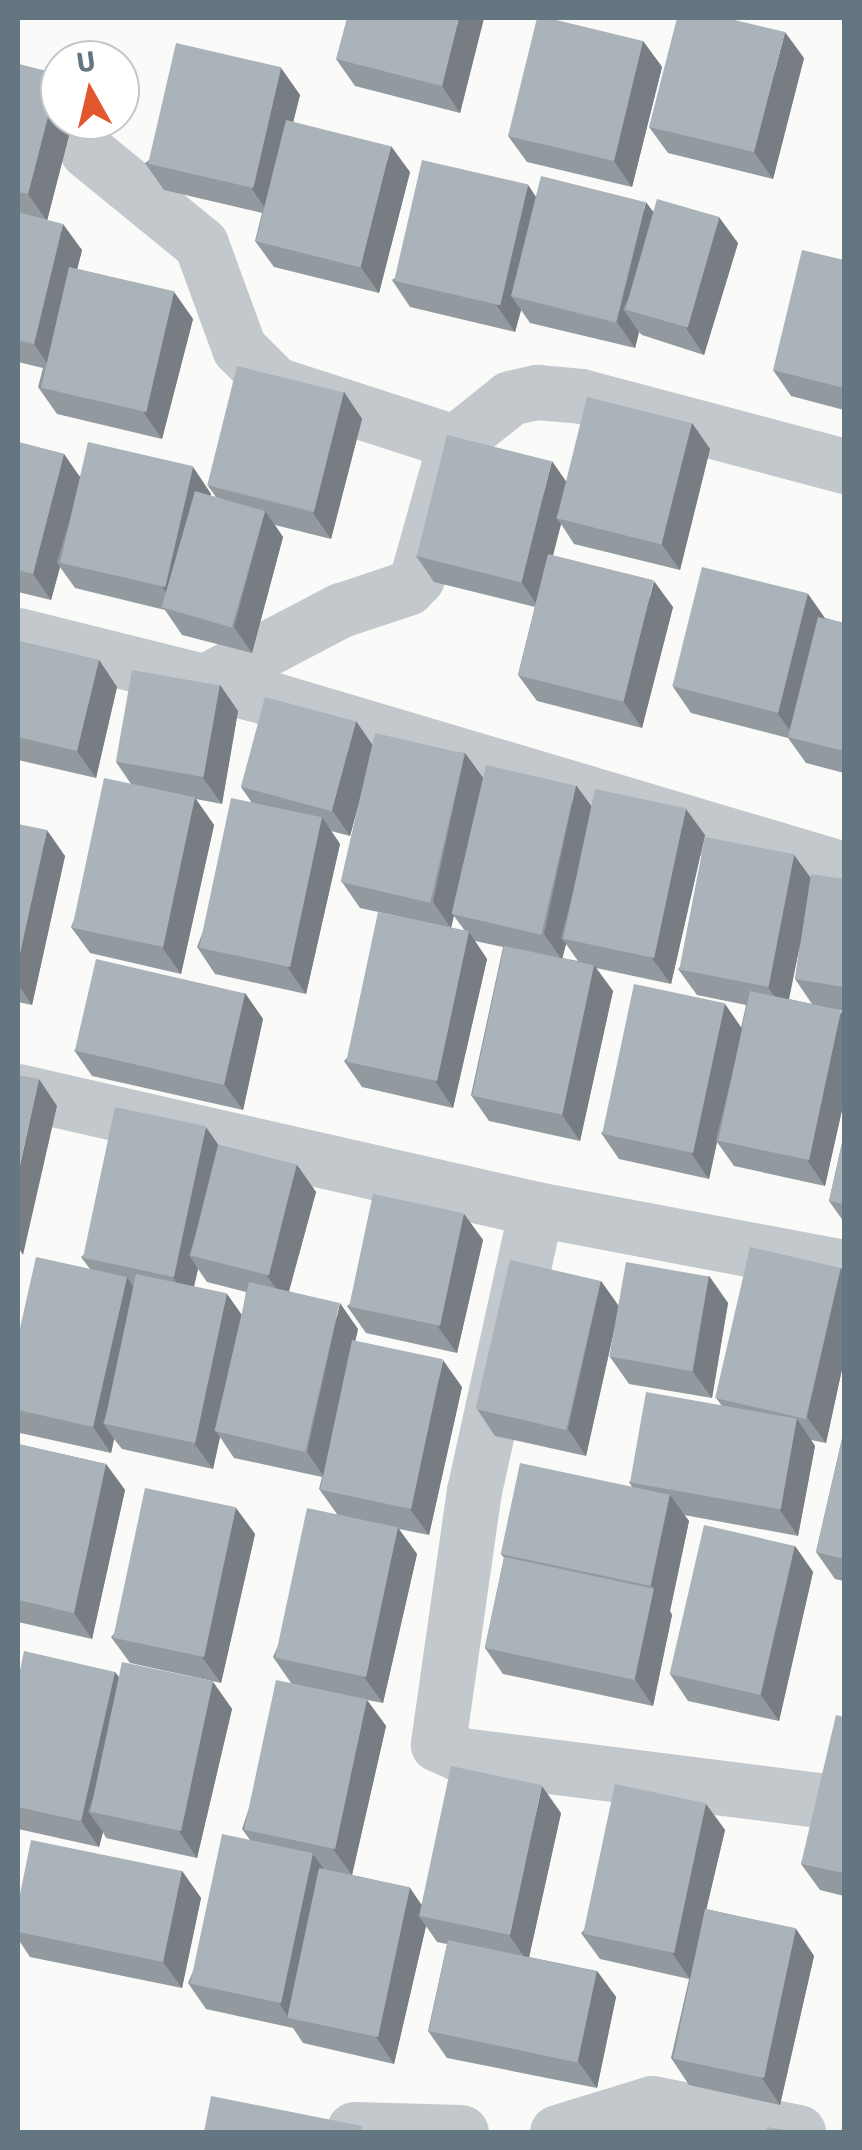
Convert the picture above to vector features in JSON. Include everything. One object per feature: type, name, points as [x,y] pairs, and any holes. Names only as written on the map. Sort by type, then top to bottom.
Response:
[{"type":"street","points":[[87,152],[201,244],[238,348],[276,384],[455,442]]},
{"type":"street","points":[[204,682],[342,610],[407,588],[416,578],[455,442],[510,398],[537,392],[581,396],[844,466]]},
{"type":"street","points":[[18,636],[204,682],[844,869]]},
{"type":"street","points":[[18,1091],[536,1208],[844,1267]]},
{"type":"street","points":[[536,1208],[474,1490],[438,1744],[462,1754],[840,1803]]},
{"type":"street","points":[[557,2132],[652,2103],[798,2132]]},
{"type":"street","points":[[354,2129],[461,2132]]},
{"type":"building","points":[[347,18],[459,18],[442,86],[336,59]]},
{"type":"building","points":[[537,18],[643,41],[614,161],[508,136]]},
{"type":"building","points":[[677,18],[726,18],[785,32],[754,152],[649,127]]},
{"type":"building","points":[[176,43],[281,67],[253,188],[148,164]]},
{"type":"building","points":[[18,64],[40,69],[42,140],[28,194],[18,192]]},
{"type":"building","points":[[286,120],[391,146],[361,267],[256,241]]},
{"type":"building","points":[[422,160],[528,185],[500,305],[394,281]]},
{"type":"building","points":[[541,176],[646,202],[616,322],[511,296]]},
{"type":"building","points":[[657,199],[719,217],[688,327],[625,310]]},
{"type":"building","points":[[18,212],[63,224],[34,344],[18,340]]},
{"type":"building","points":[[802,250],[844,260],[844,388],[773,370]]},
{"type":"building","points":[[69,267],[174,291],[146,412],[41,388]]},
{"type":"building","points":[[237,366],[344,393],[314,512],[207,485]]},
{"type":"building","points":[[587,397],[692,423],[662,544],[557,518]]},
{"type":"building","points":[[447,435],[552,461],[522,582],[417,556]]},
{"type":"building","points":[[18,442],[64,454],[33,574],[18,570]]},
{"type":"building","points":[[88,442],[193,466],[165,587],[60,563]]},
{"type":"building","points":[[195,491],[265,511],[232,627],[162,607]]},
{"type":"building","points":[[548,554],[654,580],[624,702],[518,675]]},
{"type":"building","points":[[702,567],[808,593],[778,713],[672,686]]},
{"type":"building","points":[[818,617],[844,623],[844,751],[788,737]]},
{"type":"building","points":[[18,641],[99,660],[77,751],[18,737]]},
{"type":"building","points":[[132,670],[220,685],[203,777],[116,762]]},
{"type":"building","points":[[265,697],[356,721],[332,811],[241,787]]},
{"type":"building","points":[[375,733],[465,754],[430,903],[341,882]]},
{"type":"building","points":[[486,765],[576,786],[541,935],[452,914]]},
{"type":"building","points":[[104,778],[195,797],[163,947],[72,928]]},
{"type":"building","points":[[595,789],[686,808],[654,958],[563,939]]},
{"type":"building","points":[[231,798],[322,817],[290,967],[199,948]]},
{"type":"building","points":[[18,824],[47,830],[18,963]]},
{"type":"building","points":[[705,837],[794,854],[769,987],[679,970]]},
{"type":"building","points":[[811,874],[844,879],[844,987],[795,979]]},
{"type":"building","points":[[378,912],[469,931],[437,1081],[346,1062]]},
{"type":"building","points":[[504,946],[594,965],[562,1115],[472,1096]]},
{"type":"building","points":[[96,959],[245,993],[224,1085],[75,1051]]},
{"type":"building","points":[[634,984],[725,1003],[693,1153],[602,1134]]},
{"type":"building","points":[[750,991],[841,1010],[809,1160],[718,1141]]},
{"type":"building","points":[[18,1075],[39,1079],[18,1174]]},
{"type":"building","points":[[115,1107],[206,1126],[174,1277],[83,1258]]},
{"type":"building","points":[[844,1134],[844,1204],[829,1201]]},
{"type":"building","points":[[218,1145],[297,1165],[269,1275],[190,1256]]},
{"type":"building","points":[[373,1194],[464,1213],[440,1326],[349,1306]]},
{"type":"building","points":[[750,1247],[841,1268],[806,1419],[715,1398]]},
{"type":"building","points":[[36,1257],[127,1277],[93,1427],[18,1410],[18,1337]]},
{"type":"building","points":[[510,1260],[601,1281],[566,1430],[476,1409]]},
{"type":"building","points":[[626,1262],[709,1277],[692,1371],[609,1357]]},
{"type":"building","points":[[136,1274],[227,1293],[195,1443],[104,1424]]},
{"type":"building","points":[[249,1282],[340,1303],[305,1452],[215,1431]]},
{"type":"building","points":[[352,1340],[443,1359],[411,1509],[320,1490]]},
{"type":"building","points":[[646,1392],[797,1419],[781,1509],[630,1483]]},
{"type":"building","points":[[844,1430],[844,1559],[816,1552]]},
{"type":"building","points":[[18,1444],[106,1464],[74,1613],[18,1600]]},
{"type":"building","points":[[520,1463],[670,1495],[650,1586],[501,1554]]},
{"type":"building","points":[[145,1488],[236,1507],[204,1657],[113,1638]]},
{"type":"building","points":[[307,1508],[398,1527],[366,1677],[275,1658]]},
{"type":"building","points":[[704,1525],[795,1546],[760,1695],[670,1674]]},
{"type":"building","points":[[504,1557],[654,1589],[634,1680],[485,1648]]},
{"type":"building","points":[[24,1651],[115,1672],[81,1821],[18,1807],[18,1680]]},
{"type":"building","points":[[122,1662],[213,1681],[181,1831],[90,1812]]},
{"type":"building","points":[[276,1680],[367,1699],[335,1849],[244,1830]]},
{"type":"building","points":[[836,1715],[844,1717],[844,1873],[801,1864]]},
{"type":"building","points":[[451,1766],[542,1785],[510,1935],[419,1916]]},
{"type":"building","points":[[615,1784],[706,1803],[674,1953],[583,1934]]},
{"type":"building","points":[[222,1834],[313,1853],[281,2003],[190,1984]]},
{"type":"building","points":[[31,1840],[182,1871],[163,1962],[18,1932],[18,1904]]},
{"type":"building","points":[[319,1868],[410,1887],[378,2037],[287,2018]]},
{"type":"building","points":[[705,1909],[796,1928],[764,2078],[673,2059]]},
{"type":"building","points":[[448,1940],[597,1972],[577,2063],[429,2031]]},
{"type":"building","points":[[211,2096],[362,2126],[361,2132],[204,2132]]},
{"type":"building","points":[[767,2127],[796,2132],[766,2132]]}]
